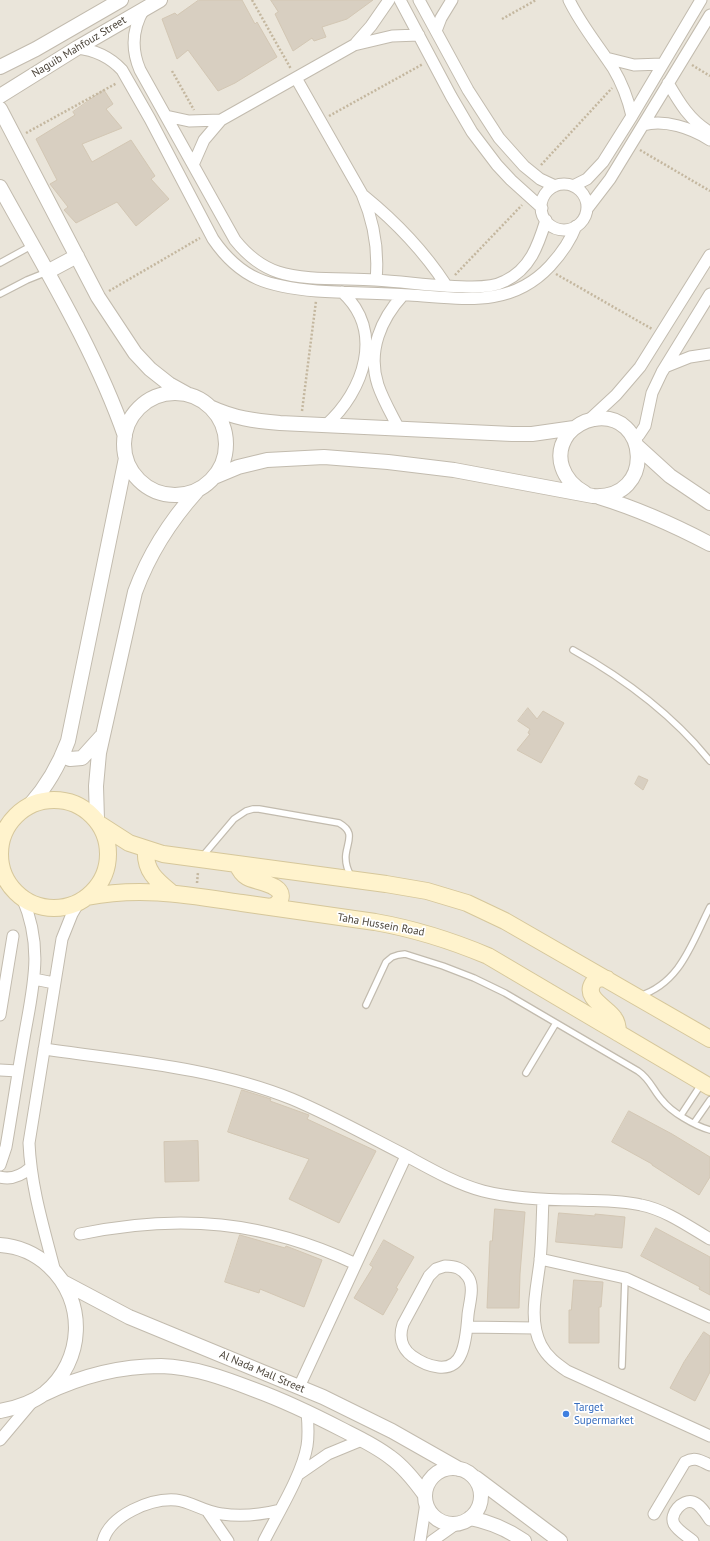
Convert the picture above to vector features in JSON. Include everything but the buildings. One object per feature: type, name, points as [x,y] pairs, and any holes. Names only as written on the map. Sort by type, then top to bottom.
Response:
[{"type":"main road","points":[[99,823],[108,844],[108,863],[100,882],[83,899],[60,908],[49,908],[30,902],[22,897],[4,880],[1,864],[1,844],[8,826],[7,820],[30,806],[50,800],[71,802],[85,809],[99,823],[128,843],[163,854],[199,860],[354,879],[427,891],[468,903],[505,921],[638,996],[710,1039]]},
{"type":"main road","points":[[146,849],[146,861],[151,874],[172,893]]},
{"type":"main road","points":[[237,864],[247,877],[273,886],[279,890],[280,899],[276,904],[270,907]]},
{"type":"main road","name":"Taha Hussein Road","points":[[83,899],[107,892],[126,891],[172,893],[404,927],[433,935],[461,944],[488,956],[706,1085]]},
{"type":"main road","points":[[607,979],[598,979],[594,981],[591,993],[595,1000],[615,1018],[618,1033]]},
{"type":"street","name":"Naguib Mahfouz Street","points":[[0,67],[36,49],[121,0]]},
{"type":"street","name":"Naguib Mahfouz Street","points":[[0,96],[77,48],[160,0]]},
{"type":"street","points":[[354,45],[371,26],[389,0]]},
{"type":"street","points":[[400,0],[461,114],[484,148],[511,180],[542,208]]},
{"type":"street","points":[[419,0],[474,100],[496,132],[516,158],[532,174],[555,186]]},
{"type":"street","points":[[436,30],[441,18],[452,0]]},
{"type":"street","points":[[569,0],[583,25],[619,80],[632,116]]},
{"type":"street","points":[[573,186],[587,179],[598,168],[632,116],[701,0]]},
{"type":"street","points":[[144,9],[139,16],[134,32],[134,51],[140,70],[229,231],[249,256],[269,268],[290,275],[483,287],[504,282],[515,276],[532,258],[538,246],[546,220],[542,208],[545,195],[555,186],[567,184],[573,186],[582,193],[585,198],[587,209]]},
{"type":"street","points":[[77,48],[94,50],[109,58],[116,64],[126,78],[220,249],[238,267],[259,280],[283,288],[317,291],[474,298],[504,295],[524,287],[547,269],[563,251],[576,226],[585,216],[587,209],[610,179],[710,15]]},
{"type":"street","points":[[193,165],[204,140],[221,120],[354,45],[392,36],[419,35]]},
{"type":"street","points":[[606,58],[634,66],[662,64]]},
{"type":"street","points":[[441,76],[457,68]]},
{"type":"street","points":[[296,78],[362,194],[373,226],[376,242],[376,280]]},
{"type":"street","points":[[668,83],[687,113],[709,135]]},
{"type":"street","points":[[0,109],[98,297],[135,353],[150,369],[169,384],[195,397],[210,407],[218,415],[223,425],[227,447],[225,458],[214,477],[206,485],[197,490],[175,495],[164,494],[154,491],[136,478],[126,458],[124,447],[125,436],[132,417],[147,402],[166,394],[187,394]]},
{"type":"street","points":[[166,116],[200,122],[221,120]]},
{"type":"street","points":[[643,125],[656,123],[671,124],[709,135]]},
{"type":"street","points":[[0,187],[97,367],[125,436]]},
{"type":"street","points":[[362,194],[416,244],[446,285]]},
{"type":"street","points":[[546,220],[557,228],[570,229],[576,226]]},
{"type":"street","points":[[210,407],[244,419],[300,424],[512,434],[539,433],[574,428],[589,420],[616,395],[640,367],[710,255]]},
{"type":"street","points":[[47,272],[77,256]]},
{"type":"street","points":[[238,267],[249,256]]},
{"type":"street","points":[[342,292],[356,307],[362,320],[369,357],[382,396],[399,429]]},
{"type":"street","points":[[326,425],[341,410],[354,392],[388,313],[403,294]]},
{"type":"street","points":[[214,477],[238,467],[267,460],[324,457],[388,462],[454,470],[602,496],[614,493],[626,486],[632,480],[638,464],[636,442],[645,426],[652,393],[665,367],[710,294]]},
{"type":"street","points":[[665,367],[690,357],[710,354]]},
{"type":"street","points":[[589,420],[606,419],[615,421],[622,425],[636,442],[670,476],[710,503]]},
{"type":"street","points":[[574,428],[563,442],[561,455],[562,468],[570,483],[589,494],[660,519],[710,544]]},
{"type":"street","points":[[30,806],[49,782],[62,755],[71,727],[126,458]]},
{"type":"street","points":[[99,823],[96,775],[102,736],[135,592],[142,574],[160,538],[197,490]]},
{"type":"street","points":[[62,755],[70,759],[82,758],[102,736]]},
{"type":"street","points":[[0,1165],[6,1147],[36,962],[34,939],[28,910],[22,897]]},
{"type":"street","points":[[59,1277],[36,1201],[30,1168],[29,1143],[62,939],[72,914],[83,899]]},
{"type":"street","points":[[0,1015],[13,936]]},
{"type":"street","points":[[34,979],[54,983]]},
{"type":"street","points":[[44,1049],[187,1069],[240,1082],[291,1099],[341,1121],[454,1181],[483,1191],[514,1197],[543,1200],[607,1201],[642,1205],[675,1218],[710,1239]]},
{"type":"street","points":[[0,1070],[18,1071]]},
{"type":"street","points":[[299,1387],[406,1156]]},
{"type":"street","points":[[0,1177],[14,1178],[20,1176],[30,1168]]},
{"type":"street","points":[[543,1200],[540,1259],[534,1315],[535,1328],[541,1345],[552,1360],[567,1371],[710,1436]]},
{"type":"street","points":[[80,1234],[131,1225],[157,1223],[182,1222],[221,1224],[259,1230],[284,1236],[321,1248],[356,1264]]},
{"type":"street","points":[[0,1245],[17,1248],[31,1253],[44,1261],[59,1277],[69,1292],[75,1310],[76,1329],[72,1353],[61,1376],[39,1397],[0,1440]]},
{"type":"street","points":[[540,1259],[625,1278],[710,1317]]},
{"type":"street","points":[[445,1266],[455,1266],[463,1270],[469,1278],[472,1287],[467,1327],[461,1356],[456,1362],[442,1368],[434,1367],[413,1357],[407,1352],[401,1339],[403,1324],[429,1276],[436,1269],[445,1266]]},
{"type":"street","name":"Al Nada Mall Street","points":[[59,1277],[129,1317],[299,1387],[392,1431],[459,1469]]},
{"type":"street","points":[[467,1327],[535,1328]]},
{"type":"street","name":"Al Nada Mall Street","points":[[0,1411],[23,1406],[81,1378],[101,1372],[141,1367],[182,1368],[202,1371],[239,1384],[307,1412],[390,1456],[416,1483],[425,1499]]},
{"type":"street","points":[[264,1541],[302,1466],[308,1444],[307,1412]]},
{"type":"street","points":[[297,1476],[328,1454],[362,1440]]},
{"type":"street","points":[[654,1514],[685,1462],[692,1458],[710,1465]]},
{"type":"street","points":[[420,1541],[427,1487],[436,1474],[443,1470],[459,1469],[466,1471],[560,1541]]},
{"type":"street","points":[[425,1499],[429,1510],[440,1521],[448,1524],[463,1522],[476,1513],[480,1506],[480,1490],[478,1482],[473,1476]]},
{"type":"street","points":[[103,1541],[117,1521],[130,1511],[145,1504],[161,1501],[177,1500],[208,1512],[226,1515],[256,1515],[280,1510]]},
{"type":"street","points":[[693,1541],[675,1525],[673,1517],[680,1506],[687,1502],[694,1502],[710,1520]]},
{"type":"street","points":[[208,1512],[228,1541]]},
{"type":"street","points":[[519,1538],[513,1530],[515,1522],[526,1515]]},
{"type":"street","points":[[470,1518],[493,1524],[519,1538]]},
{"type":"street","points":[[432,1541],[456,1524]]},
{"type":"lane","points":[[0,262],[32,245]]},
{"type":"lane","points":[[0,294],[26,280],[47,272]]},
{"type":"lane","points":[[573,650],[615,674],[654,704],[689,737],[710,761]]},
{"type":"lane","points":[[199,860],[234,819],[246,811],[259,809],[339,823],[344,826],[348,829],[350,836],[346,854],[347,866],[354,879]]},
{"type":"lane","points":[[638,996],[658,988],[675,973],[682,963],[710,907]]},
{"type":"lane","points":[[366,1005],[386,962],[392,957],[405,954],[443,966],[474,978],[504,993],[642,1073],[668,1107],[694,1123],[710,1130]]},
{"type":"lane","points":[[526,1073],[556,1023]]},
{"type":"lane","points":[[681,1115],[706,1085]]},
{"type":"lane","points":[[694,1123],[710,1100]]},
{"type":"lane","points":[[622,1366],[625,1278]]},
{"type":"path","points":[[252,0],[296,78]]},
{"type":"path","points":[[502,19],[536,0]]},
{"type":"path","points":[[320,121],[432,59]]},
{"type":"path","points":[[683,60],[710,76]]},
{"type":"path","points":[[172,71],[200,122]]},
{"type":"path","points":[[15,139],[126,78]]},
{"type":"path","points":[[532,174],[619,80]]},
{"type":"path","points":[[631,145],[710,190]]},
{"type":"path","points":[[446,285],[530,198]]},
{"type":"path","points":[[98,297],[210,232]]},
{"type":"path","points":[[547,269],[661,334]]},
{"type":"path","points":[[300,424],[317,291]]},
{"type":"path","points":[[195,896],[199,860]]},
{"type":"shaded area","points":[[0,0],[710,0],[710,1541],[0,1541]]},
{"type":"place","name":"Target Supermarket","points":[[566,1414]]}]
